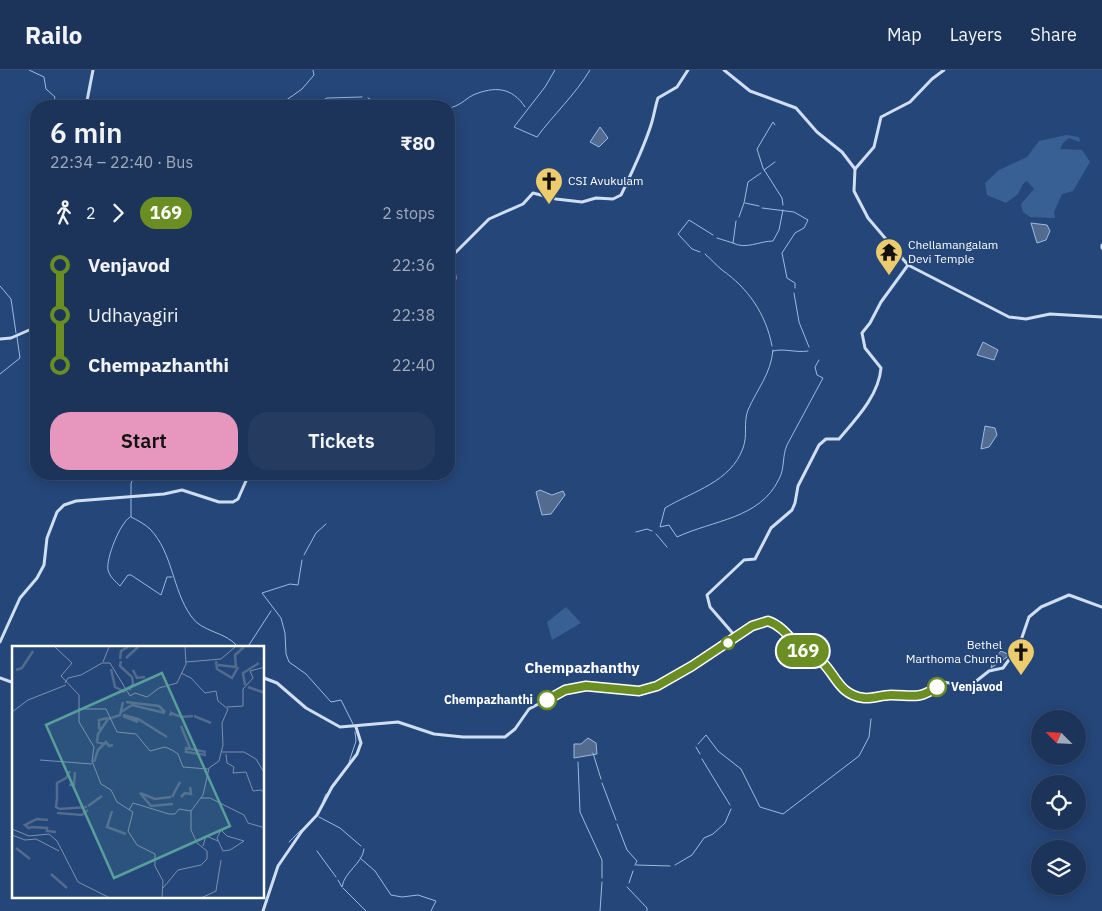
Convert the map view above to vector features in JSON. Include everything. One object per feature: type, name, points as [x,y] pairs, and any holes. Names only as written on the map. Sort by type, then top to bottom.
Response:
[{"type":"main road","points":[[87,100],[93,70]]},
{"type":"main road","points":[[455,253],[490,219],[523,204],[533,193],[582,202],[596,198],[619,198],[638,162],[651,126],[658,98],[677,87],[688,70]]},
{"type":"main road","points":[[724,70],[750,91],[789,104],[800,110],[817,132],[848,159],[855,170],[856,198],[868,218],[908,265],[1008,317],[1026,319],[1050,314],[1102,317]]},
{"type":"main road","points":[[855,170],[874,147],[881,117],[910,102],[932,79],[944,70]]},
{"type":"main road","points":[[736,637],[710,607],[707,595],[744,560],[755,558],[771,528],[792,510],[798,486],[818,445],[826,439],[839,439],[865,407],[874,392],[881,368],[865,348],[862,333],[870,323],[881,302],[908,265]]},
{"type":"main road","points":[[0,339],[16,336],[30,330]]},
{"type":"main road","points":[[0,642],[20,598],[37,578],[44,565],[48,538],[57,512],[64,505],[76,501],[182,490],[220,502],[235,501],[246,480]]},
{"type":"main road","points":[[265,678],[277,683],[306,708],[335,725],[345,728],[398,722],[446,737],[503,738],[515,729],[529,710],[565,690],[586,686],[639,691],[647,690],[675,677],[756,624],[768,621],[779,627],[806,653],[822,663],[840,687],[854,695],[866,699],[892,695],[915,697],[926,694],[943,682],[970,686],[989,671],[1003,668],[1018,646],[1029,617],[1047,603],[1069,596],[1102,607]]},
{"type":"main road","points":[[0,678],[12,682]]},
{"type":"main road","points":[[263,911],[278,866],[302,831],[317,815],[332,787],[357,754],[361,743],[356,727]]},
{"type":"shaded area","points":[[600,127],[608,138],[599,147],[590,142]]},
{"type":"shaded area","points":[[1066,135],[1079,137],[1080,142],[1069,138],[1060,149],[1082,150],[1090,162],[1073,191],[1062,194],[1054,212],[1055,218],[1030,217],[1023,212],[1021,204],[1034,189],[1027,181],[1023,184],[1018,194],[1006,203],[987,195],[985,183],[999,170],[1027,157],[1039,141]]},
{"type":"shaded area","points":[[1031,223],[1047,225],[1050,231],[1046,240],[1037,243]]},
{"type":"shaded area","points":[[983,342],[998,350],[994,360],[977,355]]},
{"type":"shaded area","points":[[985,426],[995,428],[997,435],[989,447],[981,449]]},
{"type":"shaded area","points":[[540,490],[552,495],[563,491],[565,495],[551,514],[542,515],[536,492]]},
{"type":"shaded area","points":[[566,607],[581,623],[552,640],[547,622]]},
{"type":"shaded area","points":[[1001,651],[1010,655],[991,668],[993,660]]},
{"type":"shaded area","points":[[588,738],[596,743],[597,754],[574,758],[574,744],[581,744]]},
{"type":"waterway","points":[[29,70],[44,77],[46,89],[55,97],[54,100]]},
{"type":"waterway","points":[[286,100],[302,89],[314,75],[313,70]]},
{"type":"waterway","points":[[555,70],[545,87],[514,127],[537,137],[578,88],[590,70]]},
{"type":"waterway","points":[[455,106],[481,92],[502,90],[514,95],[525,107]]},
{"type":"waterway","points":[[323,100],[327,98],[362,97]]},
{"type":"waterway","points":[[368,98],[372,100]]},
{"type":"waterway","points":[[775,125],[773,122],[757,149],[763,168],[782,198],[783,205]]},
{"type":"waterway","points":[[764,170],[775,162]]},
{"type":"waterway","points":[[739,217],[748,182],[761,173]]},
{"type":"waterway","points":[[745,203],[759,206]]},
{"type":"waterway","points":[[762,208],[794,212],[808,220],[804,228],[795,233],[782,253],[787,278],[795,283],[795,288]]},
{"type":"waterway","points":[[733,243],[742,246],[773,241],[779,230],[783,210]]},
{"type":"waterway","points":[[700,252],[692,249],[678,234],[689,220],[713,235]]},
{"type":"waterway","points":[[717,238],[733,243],[736,221]]},
{"type":"waterway","points":[[705,254],[748,294],[765,323],[772,346]]},
{"type":"waterway","points":[[0,286],[11,299],[16,333]]},
{"type":"waterway","points":[[794,293],[799,322],[809,347]]},
{"type":"waterway","points":[[0,374],[20,358],[17,337]]},
{"type":"waterway","points":[[773,350],[770,367],[748,410],[743,448],[737,460],[730,469],[710,484],[665,508],[660,527],[669,525],[677,537],[734,517],[760,503],[771,492],[781,475],[787,445],[823,378],[817,375],[815,367],[819,360]]},
{"type":"waterway","points":[[773,351],[808,351]]},
{"type":"waterway","points":[[131,495],[132,480]]},
{"type":"waterway","points":[[131,499],[131,517],[148,527],[158,539],[191,616],[201,626],[227,638],[237,646]]},
{"type":"waterway","points":[[130,517],[122,526],[111,550],[108,565],[111,577],[120,586],[128,575],[131,575],[161,595],[167,577],[172,577]]},
{"type":"waterway","points":[[304,555],[316,533],[326,524]]},
{"type":"waterway","points":[[636,532],[647,529],[652,531]]},
{"type":"waterway","points":[[656,534],[667,547]]},
{"type":"waterway","points":[[302,560],[298,585],[290,584],[262,593],[281,618],[285,633],[286,654],[289,662],[306,674],[331,702],[341,700],[353,724]]},
{"type":"waterway","points":[[246,646],[271,611]]},
{"type":"waterway","points":[[698,744],[706,735],[718,751],[741,769],[760,807],[783,814],[859,756],[869,737],[871,719]]},
{"type":"waterway","points":[[349,762],[356,741],[355,732]]},
{"type":"waterway","points":[[696,747],[700,754]]},
{"type":"waterway","points":[[593,753],[601,779]]},
{"type":"waterway","points":[[702,759],[730,805]]},
{"type":"waterway","points":[[578,762],[580,812],[602,860],[602,878]]},
{"type":"waterway","points":[[602,783],[616,820]]},
{"type":"waterway","points":[[323,801],[326,794]]},
{"type":"waterway","points":[[675,865],[692,855],[704,838],[713,834],[725,823],[731,809]]},
{"type":"waterway","points":[[319,817],[340,828],[361,846]]},
{"type":"waterway","points":[[617,824],[627,850],[637,861],[635,865]]},
{"type":"waterway","points":[[289,842],[301,830]]},
{"type":"waterway","points":[[338,880],[342,887],[343,882],[360,859],[364,849]]},
{"type":"waterway","points":[[317,851],[336,877]]},
{"type":"waterway","points":[[360,858],[375,871],[391,895],[402,897],[418,895],[436,901],[431,911]]},
{"type":"waterway","points":[[636,865],[670,866]]},
{"type":"waterway","points":[[629,883],[633,871]]},
{"type":"waterway","points":[[600,911],[602,882]]},
{"type":"waterway","points":[[627,887],[647,908],[647,911]]},
{"type":"waterway","points":[[343,888],[366,911]]},
{"type":"bus line","name":"169","points":[[547,700],[565,690],[586,686],[639,691],[647,690],[675,677],[760,621],[774,623],[801,649],[822,663],[840,687],[859,697],[866,699],[883,695],[905,695],[910,698],[919,697],[937,687]]},
{"type":"place","name":"CSI Avukulam","points":[[549,205]]},
{"type":"place","name":"Chellamangalam Devi Temple","points":[[889,276]]},
{"type":"place","name":"Bethel Marthoma Church","points":[[1021,676]]},
{"type":"place","name":"Venjavod","points":[[937,687]]},
{"type":"place","name":"Chempazhanthi","points":[[547,700]]},
{"type":"district","name":"Chempazhanthy","points":[[582,668]]}]
